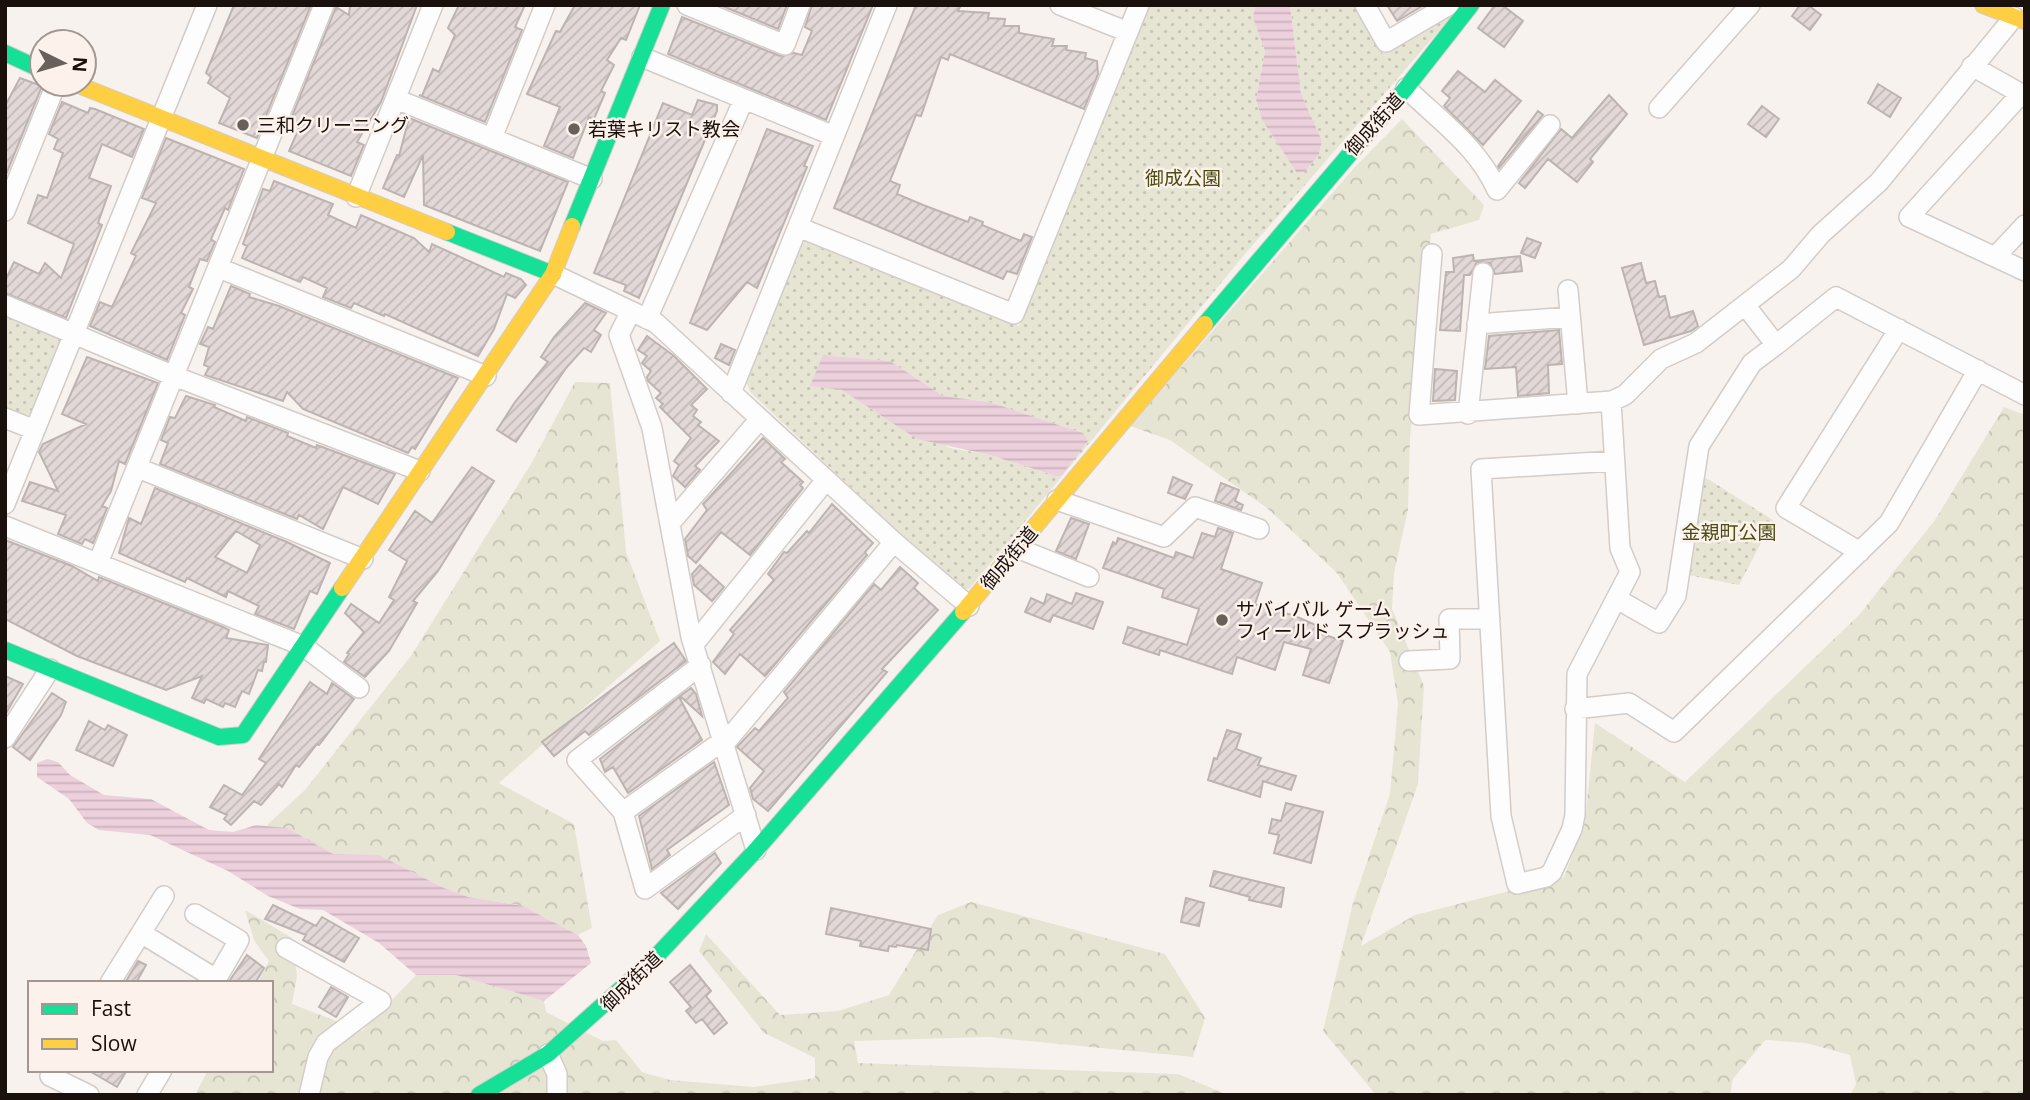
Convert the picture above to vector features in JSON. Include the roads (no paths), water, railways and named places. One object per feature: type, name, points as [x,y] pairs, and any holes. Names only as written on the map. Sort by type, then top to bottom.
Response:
[{"type":"street","points":[[5,504],[207,5]]},
{"type":"street","points":[[98,563],[324,5]]},
{"type":"street","points":[[356,197],[433,5]]},
{"type":"street","points":[[492,138],[545,5]]},
{"type":"street","points":[[5,650],[219,737],[243,735],[553,274],[662,5]]},
{"type":"street","points":[[687,5],[785,45],[800,5]]},
{"type":"street","points":[[732,393],[887,5]]},
{"type":"street","points":[[1060,5],[1128,32]]},
{"type":"street","points":[[798,227],[1014,314],[1139,5]]},
{"type":"street","points":[[1365,5],[1386,42],[1449,5]]},
{"type":"street","name":"御成街道","points":[[479,1095],[548,1054],[651,962],[756,850],[969,606],[1339,164],[1406,88],[1471,5]]},
{"type":"street","points":[[1658,108],[1750,5]]},
{"type":"street","points":[[1432,254],[1419,415],[1468,414],[1611,401],[1625,395],[1661,359],[1696,343],[1791,269],[1821,234],[1879,181],[1972,66],[2020,19],[1983,5]]},
{"type":"street","points":[[5,54],[28,64]]},
{"type":"street","points":[[642,57],[834,136]]},
{"type":"street","points":[[1972,66],[2023,95],[1909,217],[2025,271]]},
{"type":"street","points":[[1406,88],[1474,151],[1487,168],[1497,190],[1550,125]]},
{"type":"street","points":[[98,93],[553,274],[656,323],[894,542],[969,606]]},
{"type":"street","points":[[5,211],[10,183],[49,98]]},
{"type":"street","points":[[396,99],[592,179]]},
{"type":"street","points":[[744,99],[639,315],[619,334],[652,428],[694,644],[756,850]]},
{"type":"street","points":[[1996,257],[2025,225]]},
{"type":"street","points":[[219,268],[486,376]]},
{"type":"street","points":[[1468,414],[1483,273]]},
{"type":"street","points":[[1568,290],[1578,404]]},
{"type":"street","points":[[1617,599],[1659,623],[1676,596],[1699,446],[1752,363],[1836,297],[2025,394]]},
{"type":"street","points":[[1745,304],[1776,345]]},
{"type":"street","points":[[5,305],[174,376],[420,471]]},
{"type":"street","points":[[1477,324],[1570,317]]},
{"type":"street","points":[[1860,552],[1786,508],[1899,329]]},
{"type":"street","points":[[1575,709],[1629,703],[1674,732],[1889,523],[1978,370]]},
{"type":"street","points":[[1611,401],[1619,548],[1630,572],[1577,674],[1572,829],[1552,872],[1546,877],[1517,884],[1501,816],[1481,469],[1614,461]]},
{"type":"street","points":[[5,418],[35,430]]},
{"type":"street","points":[[671,522],[760,419]]},
{"type":"street","points":[[138,468],[363,559]]},
{"type":"street","points":[[694,644],[826,480]]},
{"type":"street","points":[[1057,500],[1164,537],[1195,507],[1259,529]]},
{"type":"street","points":[[5,526],[303,646],[359,688]]},
{"type":"street","points":[[623,812],[724,741],[894,542]]},
{"type":"street","points":[[1017,548],[1089,577]]},
{"type":"street","points":[[1409,662],[1450,659],[1449,619],[1490,619]]},
{"type":"street","points":[[701,665],[577,760],[623,812],[645,889],[746,815]]},
{"type":"street","points":[[5,738],[50,669]]},
{"type":"street","points":[[111,981],[164,896]]},
{"type":"street","points":[[141,933],[215,981],[239,940],[195,914]]},
{"type":"street","points":[[286,948],[381,1001],[326,1043],[318,1057],[309,1095]]},
{"type":"street","points":[[548,1054],[557,1074],[557,1095]]},
{"type":"street","points":[[53,1072],[50,1076],[89,1095]]},
{"type":"street","points":[[148,1095],[161,1072]]},
{"type":"place","name":"三和クリーニング","points":[[243,125]]},
{"type":"place","name":"若葉キリスト教会","points":[[574,129]]},
{"type":"place","name":"サバイバル ゲーム フィールド スプラッシュ","points":[[1222,620]]},
{"type":"park label","name":"御成公園","points":[[1183,178]]},
{"type":"park label","name":"金親町公園","points":[[1729,532]]}]
